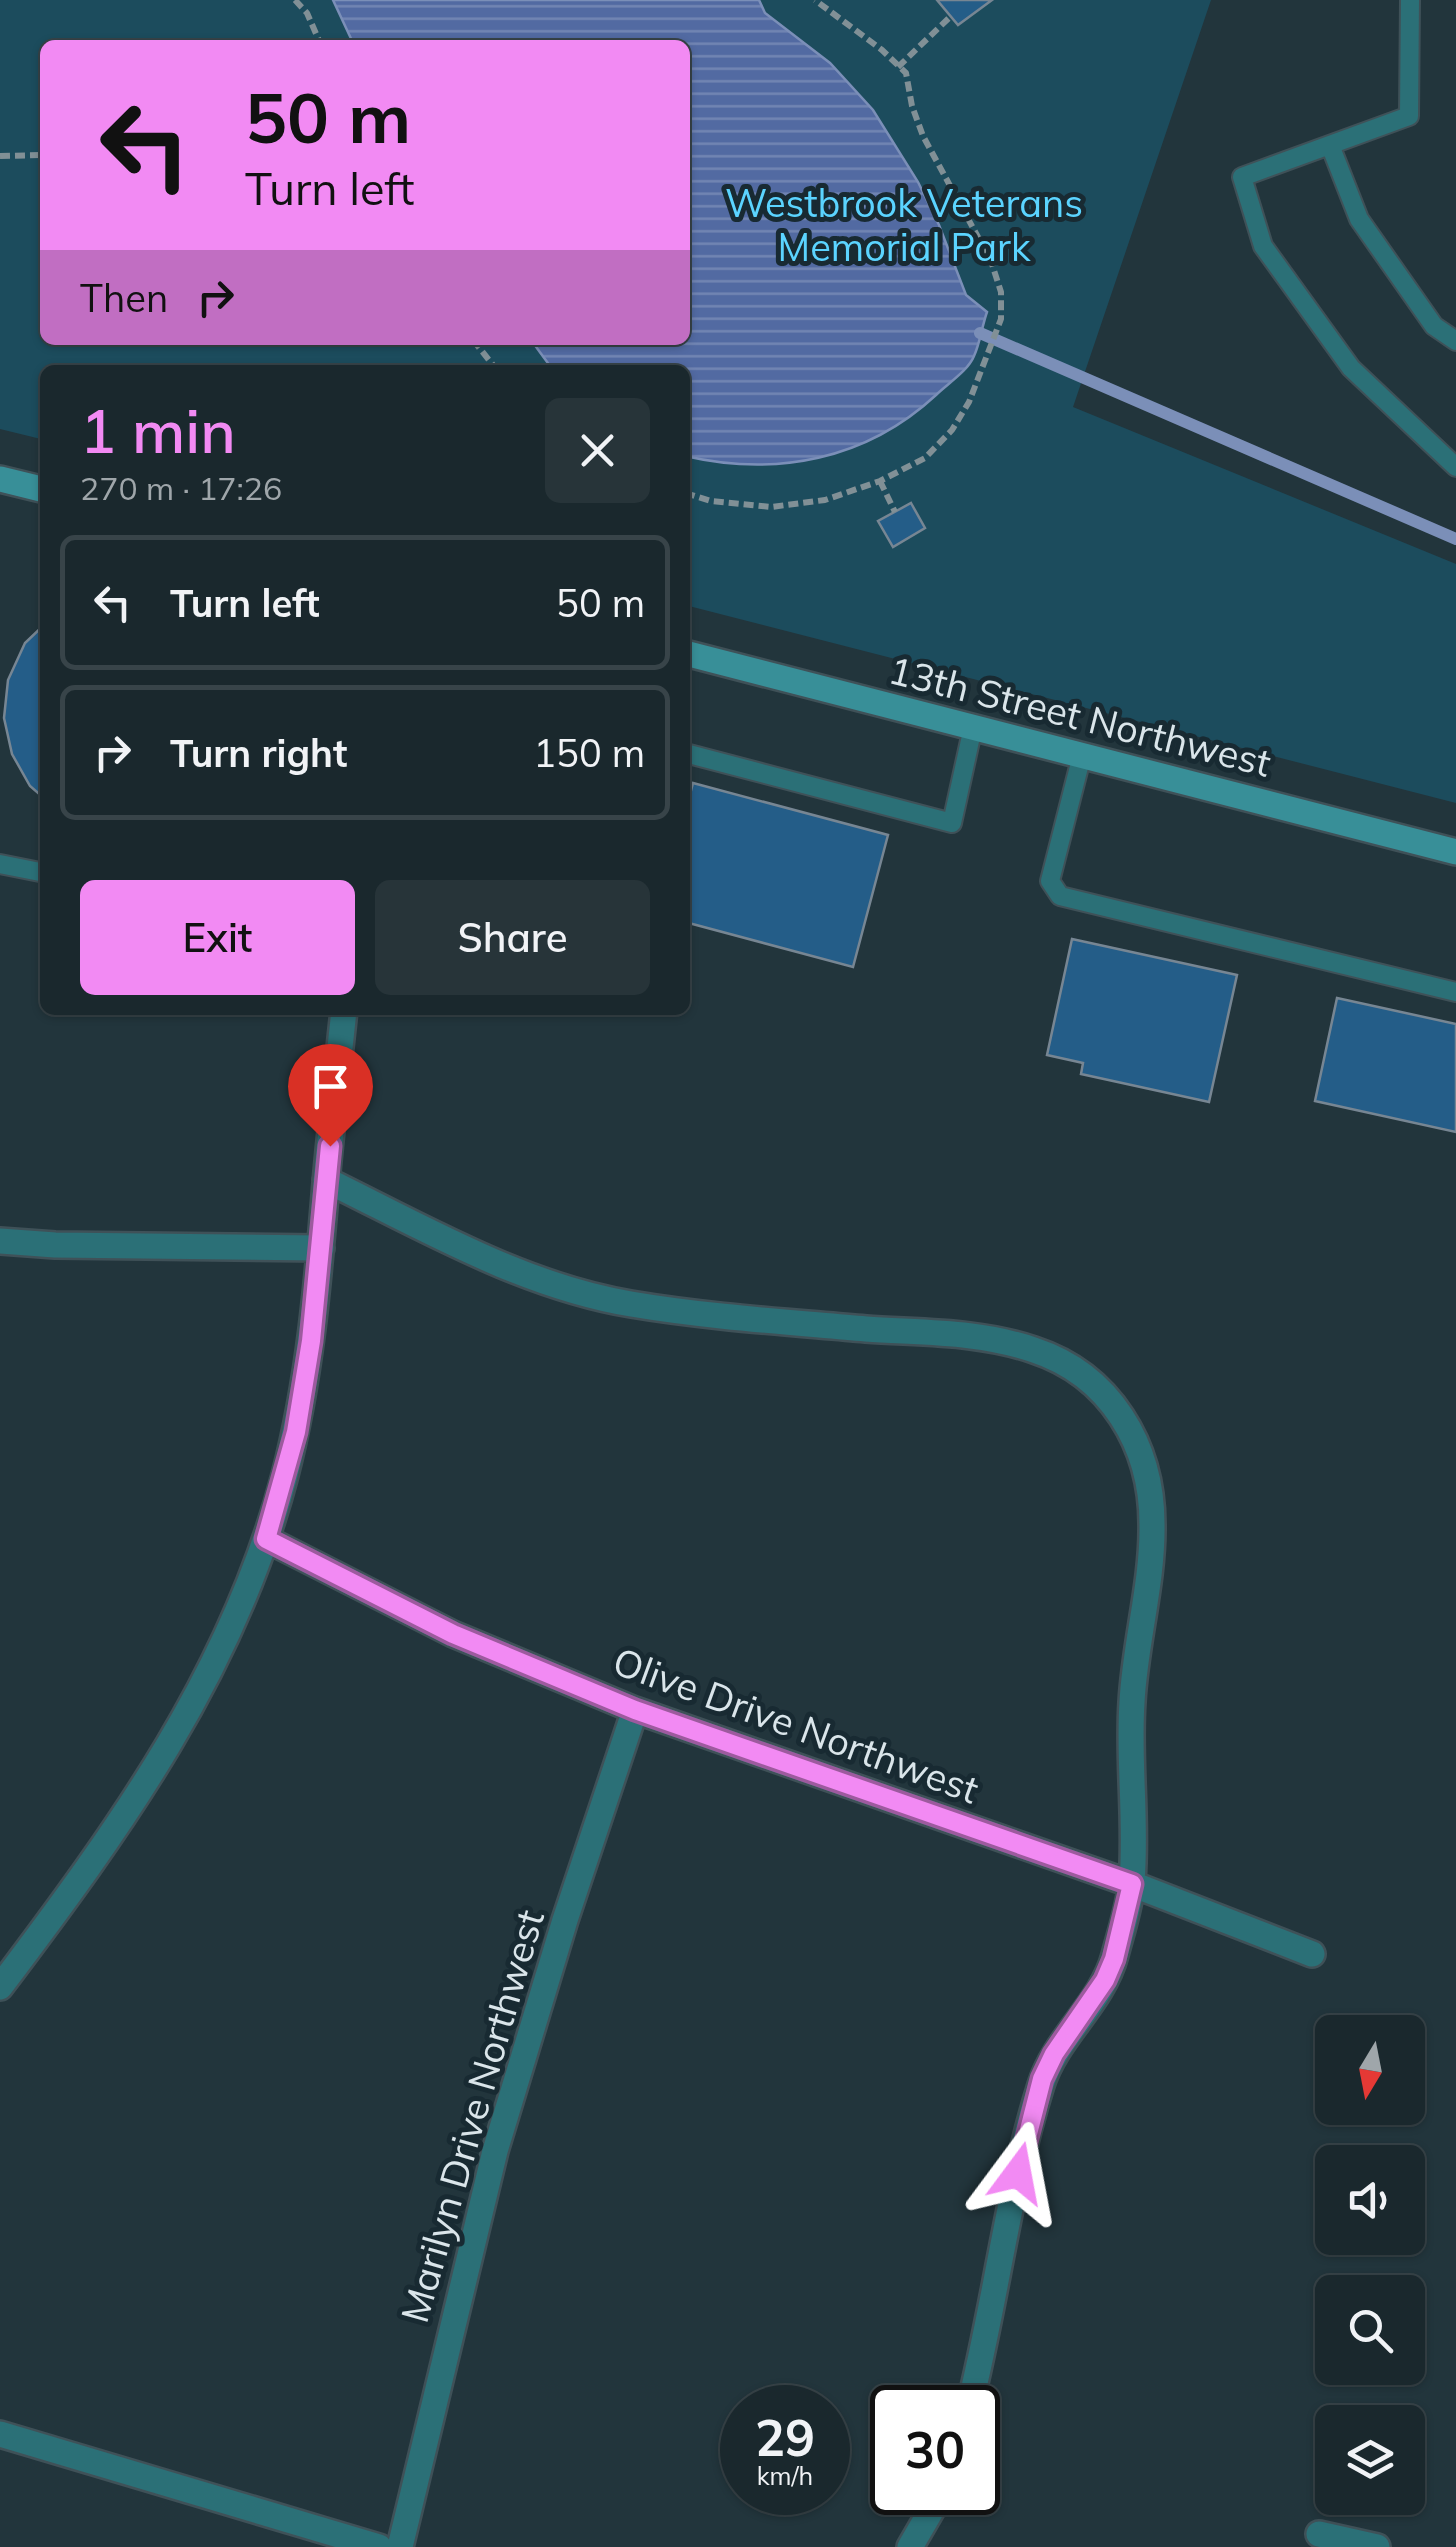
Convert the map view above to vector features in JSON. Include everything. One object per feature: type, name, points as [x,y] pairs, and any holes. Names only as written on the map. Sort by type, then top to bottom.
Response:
[{"type":"main road","points":[[0,479],[40,489]]},
{"type":"main road","name":"13th Street Northwest","points":[[690,654],[1456,852]]},
{"type":"street","points":[[0,1986],[92,1865],[152,1776],[212,1666],[266,1539],[296,1432],[311,1341],[343,1015]]},
{"type":"street","points":[[326,1180],[513,1269],[612,1299],[730,1316],[950,1333],[1034,1350],[1089,1378],[1111,1400],[1129,1428],[1144,1464],[1152,1525],[1132,1702],[1132,1884],[1105,1980],[1054,2054],[1042,2079],[1025,2140],[974,2385]]},
{"type":"street","points":[[0,1241],[321,1248]]},
{"type":"street","name":"Olive Drive Northwest","points":[[266,1539],[453,1634],[635,1710],[1132,1884],[1312,1954]]},
{"type":"street","name":"Marilyn Drive Northwest","points":[[400,2547],[495,2152],[565,1920],[635,1710]]},
{"type":"street","points":[[0,2434],[379,2547]]},
{"type":"street","points":[[910,2547],[929,2515]]},
{"type":"street","points":[[1319,2534],[1377,2547]]},
{"type":"lane","points":[[1410,0],[1409,116],[1242,178],[1263,246],[1351,368],[1456,467]]},
{"type":"lane","points":[[1330,145],[1359,219],[1434,326],[1456,340]]},
{"type":"lane","points":[[690,755],[952,823],[972,727]]},
{"type":"lane","points":[[1082,756],[1050,881],[1060,896],[1456,992]]},
{"type":"lane","points":[[0,864],[40,872]]},
{"type":"path","points":[[298,0],[319,40]]},
{"type":"path","points":[[690,495],[771,507],[825,500],[880,481],[925,458],[952,430],[970,402],[1001,319],[1001,292],[991,261],[923,136],[906,72],[815,0]]},
{"type":"path","points":[[898,66],[951,16]]},
{"type":"path","points":[[0,156],[40,155]]},
{"type":"path","points":[[478,345],[494,365]]},
{"type":"path","points":[[880,481],[895,512]]},
{"type":"green space","name":"Westbrook Veterans Memorial Park","points":[[0,0],[1211,0],[1073,407],[1456,564],[1456,803],[690,606],[690,365],[40,365],[40,439],[0,429]]},
{"type":"water","points":[[333,0],[759,0],[765,13],[830,63],[873,110],[918,182],[966,295],[987,312],[971,362],[909,417],[850,448],[786,463],[719,462],[690,457],[690,365],[549,365],[535,345],[690,345],[690,40],[352,40]]},
{"type":"building","points":[[937,0],[992,0],[958,25]]},
{"type":"building","points":[[911,503],[925,528],[893,547],[878,521]]},
{"type":"building","points":[[40,629],[40,795],[30,786],[12,754],[4,718],[8,680],[25,643]]},
{"type":"building","points":[[693,783],[888,835],[853,967],[690,923]]},
{"type":"building","points":[[1072,939],[1237,975],[1209,1102],[1081,1074],[1083,1063],[1047,1055]]},
{"type":"building","points":[[1337,998],[1456,1024],[1456,1132],[1315,1101]]},
{"type":"waterway","points":[[980,333],[1456,539]]},
{"type":"route","points":[[330,1146],[311,1341],[296,1432],[266,1539],[453,1634],[635,1710],[1132,1884],[1105,1980],[1054,2054],[1042,2079],[1018,2173]]}]
